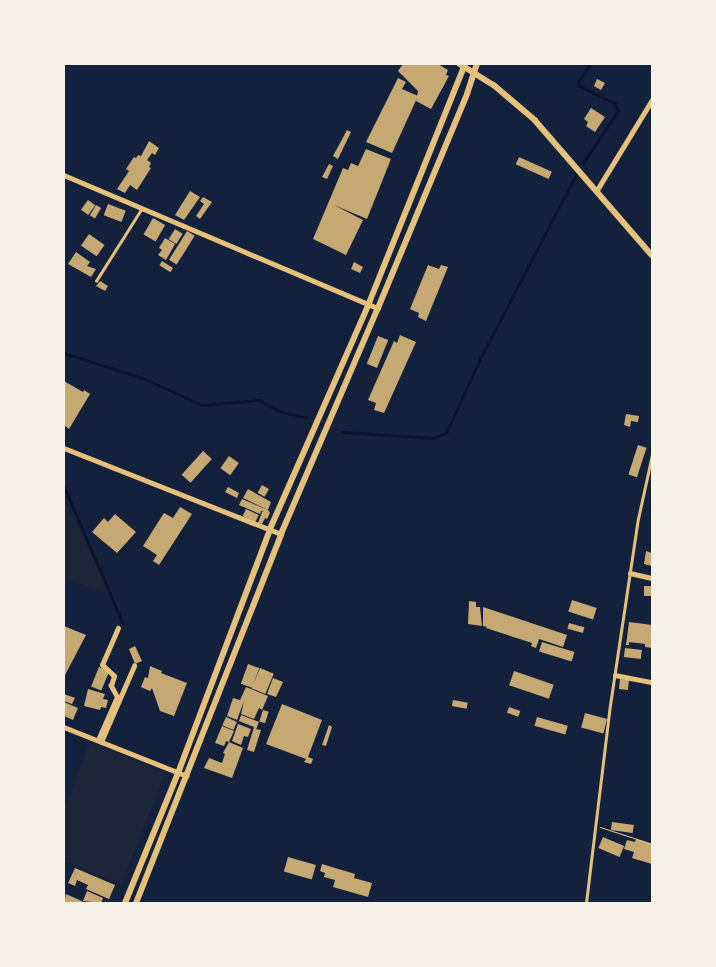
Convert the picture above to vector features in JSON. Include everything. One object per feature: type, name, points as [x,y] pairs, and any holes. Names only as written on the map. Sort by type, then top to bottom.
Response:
[{"type":"main road","points":[[136,903],[282,534],[378,308],[477,64]]},
{"type":"main road","points":[[125,903],[178,773],[270,529],[369,303],[463,65]]},
{"type":"street","points":[[463,65],[494,85],[535,120],[652,255]]},
{"type":"street","points":[[597,190],[652,100]]},
{"type":"street","points":[[64,175],[378,308]]},
{"type":"street","points":[[64,448],[282,534]]},
{"type":"street","points":[[630,572],[652,578]]},
{"type":"street","points":[[100,741],[117,698],[111,686],[114,676],[102,665],[118,628]]},
{"type":"street","points":[[100,741],[134,666]]},
{"type":"street","points":[[615,676],[652,682]]},
{"type":"street","points":[[64,727],[187,776]]},
{"type":"lane","points":[[96,281],[142,208]]},
{"type":"lane","points":[[586,903],[630,572],[638,520],[652,455]]},
{"type":"path","points":[[597,826],[652,844]]},
{"type":"shaded area","points":[[64,500],[114,596],[64,578]]},
{"type":"shaded area","points":[[90,742],[165,773],[121,884],[64,861],[64,811]]},
{"type":"building","points":[[403,64],[438,64],[448,70],[446,75],[449,76],[431,109],[416,101],[418,91],[398,71]]},
{"type":"building","points":[[398,78],[406,82],[402,89],[418,96],[392,153],[366,142]]},
{"type":"building","points":[[597,79],[605,83],[601,90],[594,86]]},
{"type":"building","points":[[591,108],[605,117],[595,132],[586,126],[588,122],[584,119]]},
{"type":"building","points":[[347,130],[351,132],[338,159],[333,156]]},
{"type":"building","points":[[149,141],[159,148],[155,155],[152,153],[147,160],[151,163],[149,167],[151,168],[137,190],[130,185],[125,193],[117,189],[129,171],[126,169],[134,157],[141,156]]},
{"type":"building","points":[[366,149],[391,159],[367,219],[334,205],[363,220],[346,255],[313,239],[343,168],[348,170],[351,163],[358,166]]},
{"type":"building","points":[[519,157],[552,172],[549,179],[516,164]]},
{"type":"building","points":[[329,164],[333,166],[327,179],[322,177]]},
{"type":"building","points":[[190,191],[200,197],[184,220],[175,215]]},
{"type":"building","points":[[203,197],[212,202],[200,219],[196,216],[204,204],[200,201]]},
{"type":"building","points":[[88,200],[95,205],[88,215],[81,210]]},
{"type":"building","points":[[108,204],[126,211],[121,222],[104,215]]},
{"type":"building","points":[[96,205],[101,208],[95,218],[90,215]]},
{"type":"building","points":[[153,218],[165,225],[156,241],[144,234]]},
{"type":"building","points":[[175,229],[183,234],[176,244],[169,239]]},
{"type":"building","points":[[187,231],[195,236],[177,265],[169,260]]},
{"type":"building","points":[[89,234],[105,245],[97,256],[81,245]]},
{"type":"building","points":[[165,238],[175,244],[166,260],[158,255],[162,250],[159,248]]},
{"type":"building","points":[[76,252],[90,262],[87,266],[96,269],[91,277],[68,264]]},
{"type":"building","points":[[162,261],[173,268],[170,272],[159,265]]},
{"type":"building","points":[[354,262],[363,267],[360,273],[351,269]]},
{"type":"building","points":[[428,265],[439,269],[441,265],[448,267],[426,321],[418,317],[419,313],[410,309]]},
{"type":"building","points":[[100,281],[108,286],[105,291],[96,286]]},
{"type":"building","points":[[400,335],[416,342],[384,413],[374,410],[376,403],[368,400],[394,341],[397,343]]},
{"type":"building","points":[[378,336],[388,340],[377,368],[367,364]]},
{"type":"building","points":[[64,381],[90,394],[69,429],[64,425]]},
{"type":"building","points":[[626,414],[639,416],[638,422],[631,421],[630,427],[624,425]]},
{"type":"building","points":[[638,445],[647,448],[637,477],[628,474]]},
{"type":"building","points":[[203,451],[212,459],[191,483],[182,475]]},
{"type":"building","points":[[229,456],[239,463],[230,475],[220,468]]},
{"type":"building","points":[[262,485],[269,489],[264,497],[258,493]]},
{"type":"building","points":[[228,487],[239,493],[237,498],[225,492]]},
{"type":"building","points":[[248,489],[271,502],[268,510],[243,498]]},
{"type":"building","points":[[242,499],[268,510],[270,513],[262,524],[258,523],[262,512],[264,512],[261,511],[260,514],[239,505]]},
{"type":"building","points":[[180,507],[192,514],[159,565],[153,561],[157,555],[143,546],[164,513],[173,518]]},
{"type":"building","points":[[246,509],[259,515],[255,522],[243,516]]},
{"type":"building","points":[[115,514],[136,532],[117,553],[92,532],[104,518],[108,522]]},
{"type":"building","points":[[646,551],[652,553],[652,566],[644,564]]},
{"type":"building","points":[[644,586],[652,586],[652,596],[644,596]]},
{"type":"building","points":[[572,600],[597,608],[593,619],[568,611]]},
{"type":"building","points":[[469,601],[476,602],[476,607],[480,607],[482,626],[468,624]]},
{"type":"building","points":[[483,607],[567,635],[563,647],[539,639],[536,648],[531,646],[532,643],[486,628],[483,626]]},
{"type":"building","points":[[629,622],[652,625],[652,648],[645,647],[645,644],[629,642],[629,645],[626,645]]},
{"type":"building","points":[[569,623],[584,627],[583,633],[567,629]]},
{"type":"building","points":[[64,626],[86,635],[64,677]]},
{"type":"building","points":[[542,642],[575,652],[572,662],[539,652]]},
{"type":"building","points":[[135,646],[142,661],[135,664],[129,649]]},
{"type":"building","points":[[625,648],[642,650],[641,659],[624,657]]},
{"type":"building","points":[[248,664],[259,668],[252,688],[241,684]]},
{"type":"building","points":[[150,666],[162,671],[161,673],[187,683],[174,716],[160,711],[152,688],[150,691],[141,687],[145,677],[148,678]]},
{"type":"building","points":[[99,667],[109,671],[101,691],[91,686]]},
{"type":"building","points":[[260,668],[274,674],[265,694],[251,688]]},
{"type":"building","points":[[514,671],[554,685],[549,699],[509,685]]},
{"type":"building","points":[[273,678],[283,682],[276,697],[267,694]]},
{"type":"building","points":[[620,679],[629,680],[628,690],[619,689]]},
{"type":"building","points":[[246,687],[268,696],[262,710],[259,708],[254,719],[241,714],[244,701],[237,720],[227,716],[233,698],[240,700]]},
{"type":"building","points":[[88,689],[105,694],[103,699],[108,700],[106,708],[101,707],[100,710],[84,706]]},
{"type":"building","points":[[64,694],[75,698],[72,704],[64,701]]},
{"type":"building","points":[[453,700],[468,703],[467,709],[452,706]]},
{"type":"building","points":[[64,702],[78,708],[73,720],[64,716]]},
{"type":"building","points":[[282,704],[322,720],[308,757],[313,759],[311,764],[304,762],[306,759],[266,744]]},
{"type":"building","points":[[509,707],[520,711],[518,717],[507,713]]},
{"type":"building","points":[[263,710],[269,712],[265,723],[259,721]]},
{"type":"building","points":[[585,713],[607,719],[603,733],[581,727]]},
{"type":"building","points":[[241,715],[259,722],[256,729],[261,730],[254,752],[247,750],[254,727],[239,721]]},
{"type":"building","points":[[226,717],[237,722],[233,730],[222,725]]},
{"type":"building","points":[[537,717],[568,726],[565,734],[535,726]]},
{"type":"building","points":[[238,724],[251,729],[248,737],[244,736],[241,745],[232,741]]},
{"type":"building","points":[[329,725],[332,727],[326,746],[322,745]]},
{"type":"building","points":[[222,726],[234,731],[229,742],[226,741],[224,746],[215,743]]},
{"type":"building","points":[[229,742],[243,748],[232,778],[204,768],[209,758],[222,763],[225,754],[223,753]]},
{"type":"building","points":[[612,822],[634,825],[633,833],[611,830]]},
{"type":"building","points":[[603,837],[624,846],[619,857],[598,848]]},
{"type":"building","points":[[636,839],[652,844],[652,864],[632,858],[634,852],[624,849],[627,840],[635,842]]},
{"type":"building","points":[[288,857],[316,865],[312,879],[284,871]]},
{"type":"building","points":[[322,864],[355,874],[354,878],[372,883],[368,897],[333,887],[335,880],[324,877],[325,873],[320,871]]},
{"type":"building","points":[[75,868],[115,885],[109,899],[86,889],[88,885],[77,880],[75,886],[68,883]]},
{"type":"building","points":[[87,891],[103,898],[101,903],[83,901]]},
{"type":"building","points":[[66,894],[86,903],[64,903]]},
{"type":"waterway","points":[[583,163],[618,111],[615,104],[579,86],[578,82],[590,64]]},
{"type":"waterway","points":[[342,432],[434,438],[446,433],[480,359],[577,173]]},
{"type":"waterway","points":[[64,353],[143,378],[202,405],[259,400],[282,412],[306,417]]},
{"type":"waterway","points":[[64,486],[123,623]]}]
